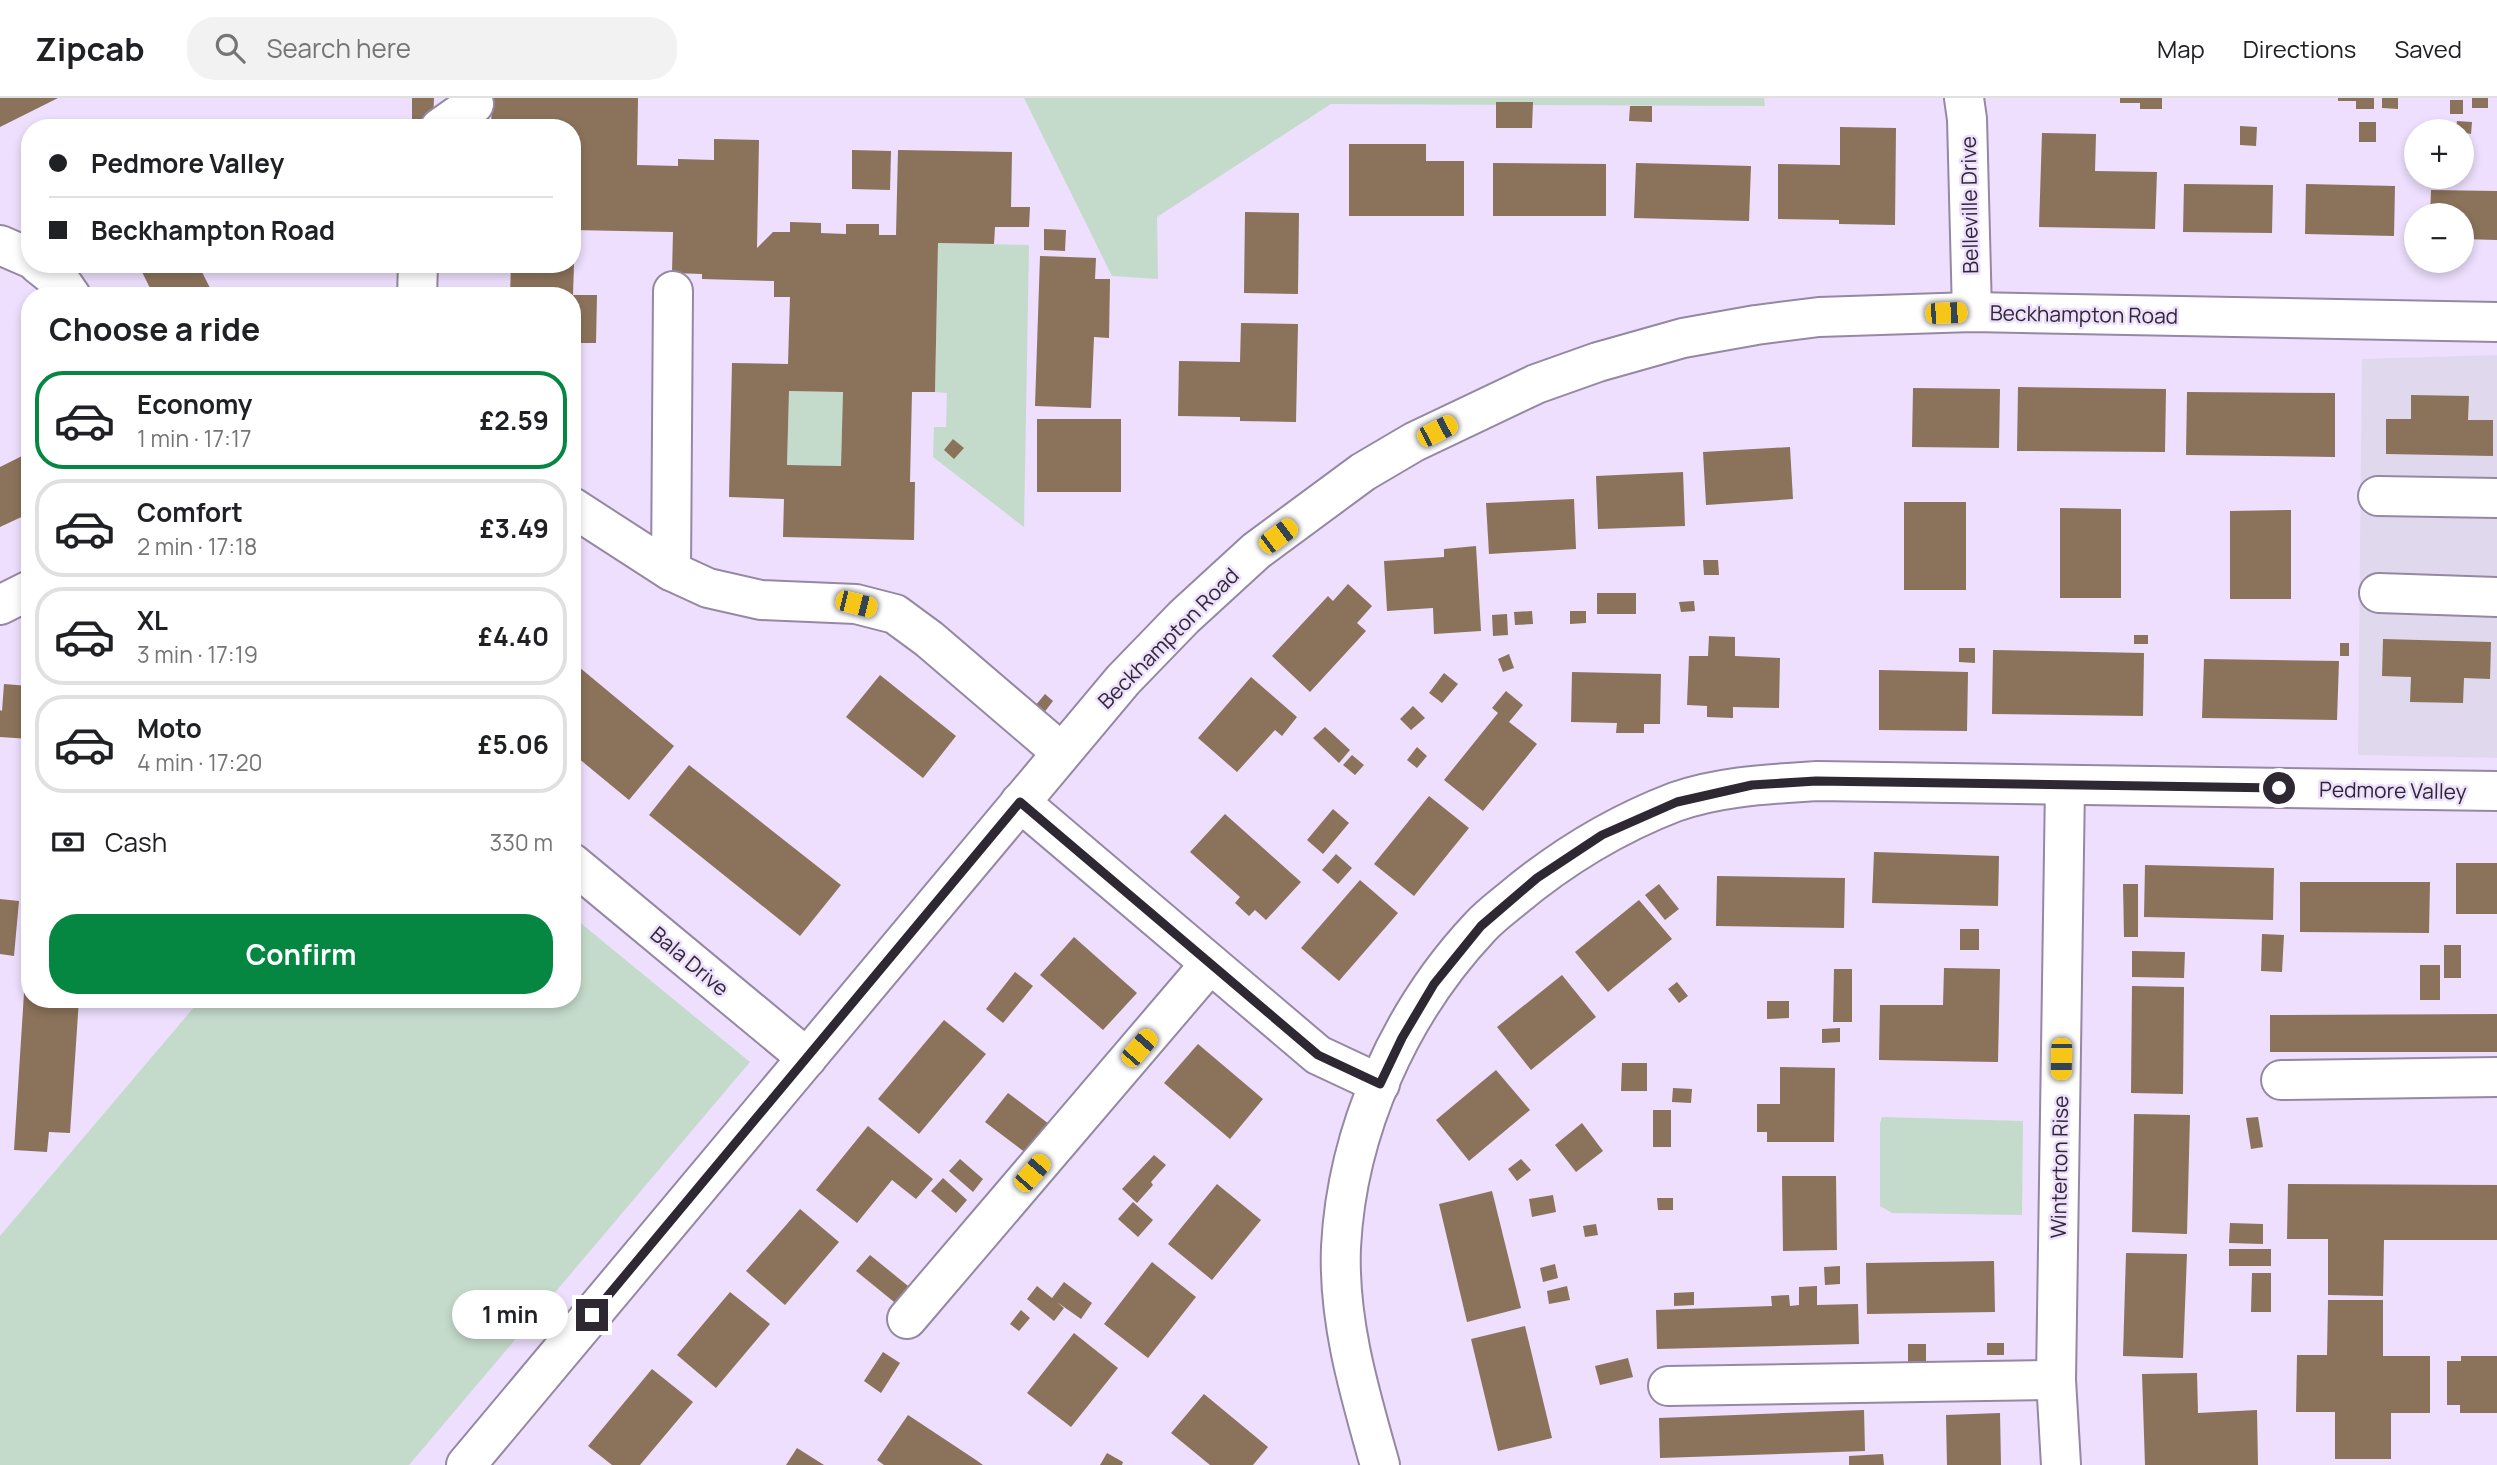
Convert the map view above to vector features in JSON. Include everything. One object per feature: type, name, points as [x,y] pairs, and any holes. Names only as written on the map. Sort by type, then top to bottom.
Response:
[{"type":"street","name":"Belleville Drive","points":[[1965,98],[1972,312]]},
{"type":"street","points":[[453,119],[474,104]]},
{"type":"street","points":[[0,245],[21,254]]},
{"type":"street","points":[[49,273],[65,287]]},
{"type":"street","points":[[671,570],[673,291]]},
{"type":"street","name":"Beckhampton Road","points":[[467,1465],[1123,680],[1184,617],[1256,551],[1363,471],[1481,408],[1561,375],[1683,338],[1756,325],[1819,317],[1972,312],[2497,322]]},
{"type":"street","points":[[2378,496],[2497,498]]},
{"type":"street","points":[[581,513],[671,570],[708,588],[761,600],[856,604],[895,614],[929,639],[1061,752]]},
{"type":"street","points":[[2379,593],[2497,597]]},
{"type":"street","points":[[0,605],[21,594]]},
{"type":"street","name":"Pedmore Valley","points":[[1380,1465],[1356,1381],[1343,1311],[1341,1248],[1346,1200],[1357,1142],[1402,1038],[1434,984],[1481,926],[1537,878],[1602,835],[1677,802],[1752,785],[1816,781],[2497,791]]},
{"type":"street","name":"Winterton Rise","points":[[2061,1465],[2056,1380],[2065,785]]},
{"type":"street","points":[[1020,802],[1318,1055],[1380,1084]]},
{"type":"street","name":"Bala Drive","points":[[581,870],[807,1058]]},
{"type":"street","points":[[907,1319],[1210,964]]},
{"type":"street","points":[[2281,1080],[2497,1077]]},
{"type":"street","points":[[1668,1386],[2056,1380]]},
{"type":"shaded area","points":[[2497,355],[2497,758],[2358,755],[2362,359]]},
{"type":"green space","points":[[1024,98],[1764,98],[1765,106],[1331,104],[1157,217],[1158,279],[1112,276]]},
{"type":"green space","points":[[938,243],[1029,245],[1024,527],[933,457],[934,427],[946,427],[947,393],[935,392]]},
{"type":"green space","points":[[789,391],[843,392],[841,466],[787,465]]},
{"type":"green space","points":[[581,923],[750,1062],[409,1465],[0,1465],[0,1236],[193,1008],[581,1008]]},
{"type":"green space","points":[[1882,1117],[2023,1121],[2022,1215],[1892,1213],[1880,1206]]},
{"type":"building","points":[[0,98],[58,98],[0,127]]},
{"type":"building","points":[[412,98],[434,98],[433,119],[412,119]]},
{"type":"building","points":[[492,98],[638,98],[637,165],[678,166],[678,159],[714,160],[714,139],[759,140],[757,248],[773,232],[790,232],[790,222],[821,223],[821,233],[846,234],[846,224],[879,224],[879,235],[896,235],[898,150],[1012,152],[1011,207],[1030,207],[1029,227],[995,227],[994,244],[938,243],[935,392],[912,392],[910,482],[915,482],[914,540],[783,537],[784,499],[729,497],[732,363],[788,364],[790,297],[774,297],[774,281],[702,279],[702,274],[672,273],[673,232],[581,230],[581,119],[491,119]],"holes":[[[789,391],[843,392],[841,466],[787,465]]]},
{"type":"building","points":[[2120,98],[2162,98],[2162,109],[2140,109],[2140,103],[2120,103]]},
{"type":"building","points":[[2338,98],[2374,98],[2374,109],[2356,109],[2356,101],[2338,101]]},
{"type":"building","points":[[2382,98],[2398,98],[2398,109],[2382,108]]},
{"type":"building","points":[[2472,98],[2488,98],[2488,108],[2472,108]]},
{"type":"building","points":[[2450,100],[2463,100],[2463,114],[2450,114]]},
{"type":"building","points":[[1496,102],[1533,102],[1532,128],[1496,128]]},
{"type":"building","points":[[1630,106],[1652,106],[1652,122],[1629,121]]},
{"type":"building","points":[[2359,122],[2376,122],[2376,142],[2359,142]]},
{"type":"building","points":[[2240,126],[2257,127],[2256,146],[2240,145]]},
{"type":"building","points":[[1840,127],[1896,128],[1895,225],[1839,224],[1839,220],[1778,219],[1778,164],[1840,165]]},
{"type":"building","points":[[2042,133],[2096,134],[2095,171],[2157,172],[2155,229],[2039,227]]},
{"type":"building","points":[[1349,144],[1426,144],[1426,161],[1464,161],[1464,216],[1349,216]]},
{"type":"building","points":[[852,150],[891,151],[890,190],[852,189]]},
{"type":"building","points":[[1493,163],[1606,164],[1606,216],[1493,216]]},
{"type":"building","points":[[1636,163],[1751,166],[1749,221],[1634,218]]},
{"type":"building","points":[[2184,184],[2273,185],[2272,233],[2183,232]]},
{"type":"building","points":[[2306,184],[2395,186],[2394,236],[2305,234]]},
{"type":"building","points":[[2431,190],[2497,191],[2497,240],[2474,239],[2474,203],[2430,203]]},
{"type":"building","points":[[1245,212],[1299,213],[1298,294],[1244,293]]},
{"type":"building","points":[[1044,229],[1066,230],[1065,251],[1044,250]]},
{"type":"building","points":[[1040,256],[1096,258],[1095,279],[1110,279],[1109,338],[1094,337],[1091,408],[1035,406]]},
{"type":"building","points":[[142,273],[202,273],[210,287],[150,287]]},
{"type":"building","points":[[511,273],[574,273],[573,287],[510,287]]},
{"type":"building","points":[[581,295],[597,295],[596,343],[581,343]]},
{"type":"building","points":[[1241,323],[1298,324],[1296,422],[1240,421],[1240,417],[1178,416],[1179,361],[1240,362]]},
{"type":"building","points":[[2018,387],[2166,389],[2165,452],[2017,451]]},
{"type":"building","points":[[1913,388],[2000,389],[1999,448],[1912,447]]},
{"type":"building","points":[[2187,392],[2335,393],[2335,457],[2186,455]]},
{"type":"building","points":[[2411,395],[2469,396],[2468,420],[2493,420],[2493,456],[2386,454],[2386,419],[2411,419]]},
{"type":"building","points":[[1037,419],[1121,419],[1121,492],[1037,492]]},
{"type":"building","points":[[953,439],[964,448],[954,459],[944,450]]},
{"type":"building","points":[[1790,447],[1793,499],[1706,505],[1703,452]]},
{"type":"building","points":[[21,456],[21,517],[0,527],[0,467]]},
{"type":"building","points":[[1683,472],[1685,526],[1598,529],[1596,476]]},
{"type":"building","points":[[1574,499],[1576,549],[1489,554],[1486,503]]},
{"type":"building","points":[[1904,502],[1966,502],[1966,590],[1904,590]]},
{"type":"building","points":[[2060,508],[2121,509],[2121,598],[2060,598]]},
{"type":"building","points":[[2291,510],[2291,599],[2230,599],[2230,511]]},
{"type":"building","points":[[1476,546],[1481,631],[1434,634],[1433,608],[1387,611],[1384,561],[1444,557],[1444,549]]},
{"type":"building","points":[[1703,560],[1718,560],[1719,575],[1704,575]]},
{"type":"building","points":[[1348,584],[1372,606],[1357,623],[1366,631],[1310,692],[1272,656],[1328,596],[1333,601]]},
{"type":"building","points":[[1597,593],[1636,593],[1636,614],[1597,614]]},
{"type":"building","points":[[1694,601],[1695,611],[1681,612],[1679,602]]},
{"type":"building","points":[[1532,611],[1533,624],[1515,625],[1514,612]]},
{"type":"building","points":[[1570,611],[1586,611],[1586,623],[1570,624]]},
{"type":"building","points":[[1507,614],[1508,635],[1493,636],[1492,615]]},
{"type":"building","points":[[2134,635],[2148,635],[2148,644],[2134,644]]},
{"type":"building","points":[[1709,636],[1735,637],[1735,656],[1780,658],[1779,708],[1733,707],[1733,718],[1707,717],[1707,706],[1687,705],[1689,656],[1708,656]]},
{"type":"building","points":[[2383,639],[2491,642],[2490,679],[2464,678],[2463,703],[2410,702],[2411,677],[2382,676]]},
{"type":"building","points":[[2340,643],[2349,643],[2349,656],[2340,656]]},
{"type":"building","points":[[1959,648],[1975,648],[1975,663],[1959,662]]},
{"type":"building","points":[[1993,650],[2144,653],[2143,716],[1992,714]]},
{"type":"building","points":[[1509,654],[1514,668],[1503,672],[1498,659]]},
{"type":"building","points":[[2204,659],[2339,661],[2337,720],[2202,718]]},
{"type":"building","points":[[581,669],[674,746],[629,800],[581,760]]},
{"type":"building","points":[[1879,670],[1968,672],[1967,731],[1879,730]]},
{"type":"building","points":[[1572,672],[1661,674],[1660,724],[1644,724],[1644,733],[1616,733],[1617,723],[1571,722]]},
{"type":"building","points":[[1444,673],[1458,684],[1442,703],[1429,693]]},
{"type":"building","points":[[880,675],[956,736],[923,778],[846,717]]},
{"type":"building","points":[[1251,677],[1297,717],[1282,736],[1275,730],[1237,772],[1198,738]]},
{"type":"building","points":[[4,684],[21,685],[21,738],[0,737],[0,710],[2,711]]},
{"type":"building","points":[[1506,691],[1523,705],[1509,722],[1537,744],[1483,811],[1444,780],[1498,713],[1492,708]]},
{"type":"building","points":[[1045,694],[1053,701],[1043,714],[1035,706]]},
{"type":"building","points":[[1413,706],[1425,718],[1411,730],[1400,719]]},
{"type":"building","points":[[1325,727],[1350,750],[1339,763],[1313,738]]},
{"type":"building","points":[[1417,747],[1427,756],[1417,768],[1407,760]]},
{"type":"building","points":[[1352,755],[1364,765],[1355,775],[1343,765]]},
{"type":"building","points":[[689,765],[841,885],[800,936],[649,815]]},
{"type":"building","points":[[1429,796],[1469,828],[1414,896],[1374,864]]},
{"type":"building","points":[[1333,809],[1349,823],[1323,854],[1307,840]]},
{"type":"building","points":[[1225,814],[1301,882],[1266,920],[1255,910],[1249,916],[1235,903],[1240,897],[1190,852]]},
{"type":"building","points":[[1874,852],[1999,856],[1998,906],[1872,903]]},
{"type":"building","points":[[1336,854],[1352,868],[1338,884],[1322,870]]},
{"type":"building","points":[[2456,863],[2497,863],[2497,914],[2456,914]]},
{"type":"building","points":[[2145,865],[2274,868],[2273,920],[2144,917]]},
{"type":"building","points":[[1717,876],[1845,878],[1844,928],[1716,926]]},
{"type":"building","points":[[1360,880],[1398,913],[1339,981],[1301,948]]},
{"type":"building","points":[[2300,882],[2430,882],[2429,933],[2300,932]]},
{"type":"building","points":[[1659,884],[1679,909],[1665,920],[1645,895]]},
{"type":"building","points":[[2123,884],[2138,884],[2138,937],[2124,937]]},
{"type":"building","points":[[0,899],[19,901],[14,956],[0,954]]},
{"type":"building","points":[[1639,900],[1672,939],[1608,992],[1575,952]]},
{"type":"building","points":[[1960,929],[1979,929],[1979,950],[1960,950]]},
{"type":"building","points":[[2262,934],[2284,935],[2282,972],[2261,971]]},
{"type":"building","points":[[1074,937],[1137,993],[1103,1030],[1040,975]]},
{"type":"building","points":[[2444,945],[2461,945],[2461,978],[2444,978]]},
{"type":"building","points":[[2132,951],[2185,952],[2184,978],[2132,977]]},
{"type":"building","points":[[2420,965],[2440,965],[2440,1000],[2420,1000]]},
{"type":"building","points":[[1944,968],[2000,969],[1998,1062],[1879,1060],[1880,1005],[1943,1005]]},
{"type":"building","points":[[1834,969],[1852,969],[1852,1022],[1833,1022]]},
{"type":"building","points":[[1015,972],[1033,986],[1003,1023],[986,1009]]},
{"type":"building","points":[[1562,975],[1596,1017],[1531,1070],[1497,1027]]},
{"type":"building","points":[[1677,982],[1688,996],[1679,1003],[1668,989]]},
{"type":"building","points":[[2132,986],[2184,987],[2183,1094],[2131,1093]]},
{"type":"building","points":[[1767,1001],[1789,1001],[1789,1018],[1767,1019]]},
{"type":"building","points":[[23,1008],[78,1008],[70,1133],[49,1132],[47,1152],[14,1150]]},
{"type":"building","points":[[2497,1014],[2497,1052],[2270,1052],[2270,1015]]},
{"type":"building","points":[[944,1020],[986,1054],[919,1134],[878,1099]]},
{"type":"building","points":[[1840,1028],[1840,1042],[1822,1043],[1822,1029]]},
{"type":"building","points":[[1198,1044],[1263,1099],[1230,1139],[1164,1083]]},
{"type":"building","points":[[1622,1063],[1647,1063],[1647,1091],[1621,1091]]},
{"type":"building","points":[[1780,1067],[1835,1068],[1834,1142],[1767,1142],[1767,1132],[1757,1132],[1757,1104],[1780,1104]]},
{"type":"building","points":[[1496,1070],[1530,1110],[1469,1161],[1436,1120]]},
{"type":"building","points":[[1673,1088],[1692,1089],[1691,1103],[1672,1102]]},
{"type":"building","points":[[1008,1093],[1053,1127],[1031,1157],[985,1122]]},
{"type":"building","points":[[1653,1110],[1671,1110],[1671,1147],[1653,1147]]},
{"type":"building","points":[[2134,1114],[2190,1115],[2187,1234],[2132,1232]]},
{"type":"building","points":[[2258,1117],[2263,1147],[2251,1149],[2246,1118]]},
{"type":"building","points":[[1582,1123],[1603,1151],[1576,1172],[1555,1145]]},
{"type":"building","points":[[868,1126],[933,1179],[916,1199],[892,1180],[857,1223],[816,1190]]},
{"type":"building","points":[[1154,1155],[1166,1165],[1137,1203],[1122,1189]]},
{"type":"building","points":[[960,1159],[983,1179],[973,1192],[949,1171]]},
{"type":"building","points":[[1521,1159],[1531,1170],[1517,1181],[1508,1169]]},
{"type":"building","points":[[1782,1176],[1836,1176],[1837,1250],[1783,1251]]},
{"type":"building","points":[[943,1178],[967,1200],[956,1213],[931,1191]]},
{"type":"building","points":[[1217,1184],[1261,1220],[1212,1280],[1168,1244]]},
{"type":"building","points":[[2288,1184],[2497,1185],[2497,1240],[2384,1240],[2383,1296],[2328,1295],[2328,1239],[2287,1239]]},
{"type":"building","points":[[1492,1191],[1521,1308],[1467,1322],[1439,1204]]},
{"type":"building","points":[[1553,1195],[1556,1212],[1532,1217],[1529,1199]]},
{"type":"building","points":[[1657,1198],[1673,1198],[1673,1210],[1658,1210]]},
{"type":"building","points":[[1133,1202],[1153,1220],[1138,1237],[1118,1219]]},
{"type":"building","points":[[800,1209],[839,1242],[785,1305],[746,1271]]},
{"type":"building","points":[[2230,1223],[2263,1224],[2263,1244],[2229,1243]]},
{"type":"building","points":[[1596,1224],[1598,1235],[1585,1237],[1583,1226]]},
{"type":"building","points":[[2229,1249],[2271,1249],[2271,1266],[2229,1266]]},
{"type":"building","points":[[2126,1253],[2187,1254],[2183,1358],[2123,1356]]},
{"type":"building","points":[[870,1255],[913,1290],[899,1306],[856,1271]]},
{"type":"building","points":[[1994,1261],[1995,1312],[1867,1314],[1866,1263]]},
{"type":"building","points":[[1152,1262],[1196,1297],[1148,1358],[1104,1324]]},
{"type":"building","points":[[1555,1264],[1558,1278],[1543,1282],[1540,1268]]},
{"type":"building","points":[[1840,1266],[1840,1284],[1825,1285],[1824,1267]]},
{"type":"building","points":[[2252,1273],[2271,1273],[2271,1312],[2251,1312]]},
{"type":"building","points":[[1064,1282],[1092,1303],[1081,1319],[1057,1302],[1064,1308],[1054,1321],[1027,1299],[1037,1286],[1052,1298]]},
{"type":"building","points":[[1567,1286],[1570,1300],[1549,1304],[1547,1291]]},
{"type":"building","points":[[1817,1286],[1817,1305],[1858,1304],[1859,1344],[1657,1349],[1656,1310],[1772,1306],[1771,1296],[1789,1295],[1790,1306],[1799,1305],[1799,1287]]},
{"type":"building","points":[[730,1292],[770,1324],[716,1388],[677,1355]]},
{"type":"building","points":[[1694,1292],[1694,1305],[1674,1306],[1674,1293]]},
{"type":"building","points":[[2328,1300],[2383,1300],[2383,1356],[2430,1356],[2430,1413],[2391,1413],[2391,1459],[2335,1459],[2335,1412],[2296,1412],[2297,1355],[2327,1355]]},
{"type":"building","points":[[1021,1310],[1030,1318],[1019,1331],[1010,1324]]},
{"type":"building","points":[[1525,1326],[1552,1438],[1498,1451],[1471,1339]]},
{"type":"building","points":[[1074,1333],[1118,1368],[1071,1427],[1027,1393]]},
{"type":"building","points":[[1987,1343],[2004,1343],[2004,1355],[1987,1355]]},
{"type":"building","points":[[1908,1344],[1926,1344],[1926,1361],[1908,1362]]},
{"type":"building","points":[[883,1352],[900,1363],[881,1393],[864,1381]]},
{"type":"building","points":[[2461,1356],[2497,1356],[2497,1413],[2460,1413],[2460,1405],[2447,1405],[2447,1361],[2461,1361]]},
{"type":"building","points":[[1628,1358],[1633,1377],[1600,1385],[1595,1366]]},
{"type":"building","points":[[652,1369],[693,1402],[640,1465],[612,1465],[588,1446]]},
{"type":"building","points":[[2197,1373],[2198,1413],[2257,1410],[2258,1465],[2145,1465],[2142,1374]]},
{"type":"building","points":[[1204,1394],[1268,1447],[1253,1465],[1210,1465],[1171,1433]]},
{"type":"building","points":[[1864,1410],[1865,1451],[1660,1458],[1659,1418]]},
{"type":"building","points":[[2000,1413],[2001,1465],[1947,1465],[1946,1415]]},
{"type":"building","points":[[908,1415],[983,1465],[884,1465],[877,1460]]},
{"type":"building","points":[[797,1448],[824,1465],[786,1465]]},
{"type":"building","points":[[1107,1453],[1123,1462],[1122,1465],[1100,1465]]},
{"type":"building","points":[[1883,1454],[1884,1465],[1849,1465],[1849,1456]]},
{"type":"route","points":[[592,1315],[1020,802],[1318,1055],[1380,1084],[1402,1038],[1434,984],[1481,926],[1537,878],[1602,835],[1677,802],[1752,785],[1816,781],[2279,788]]}]
